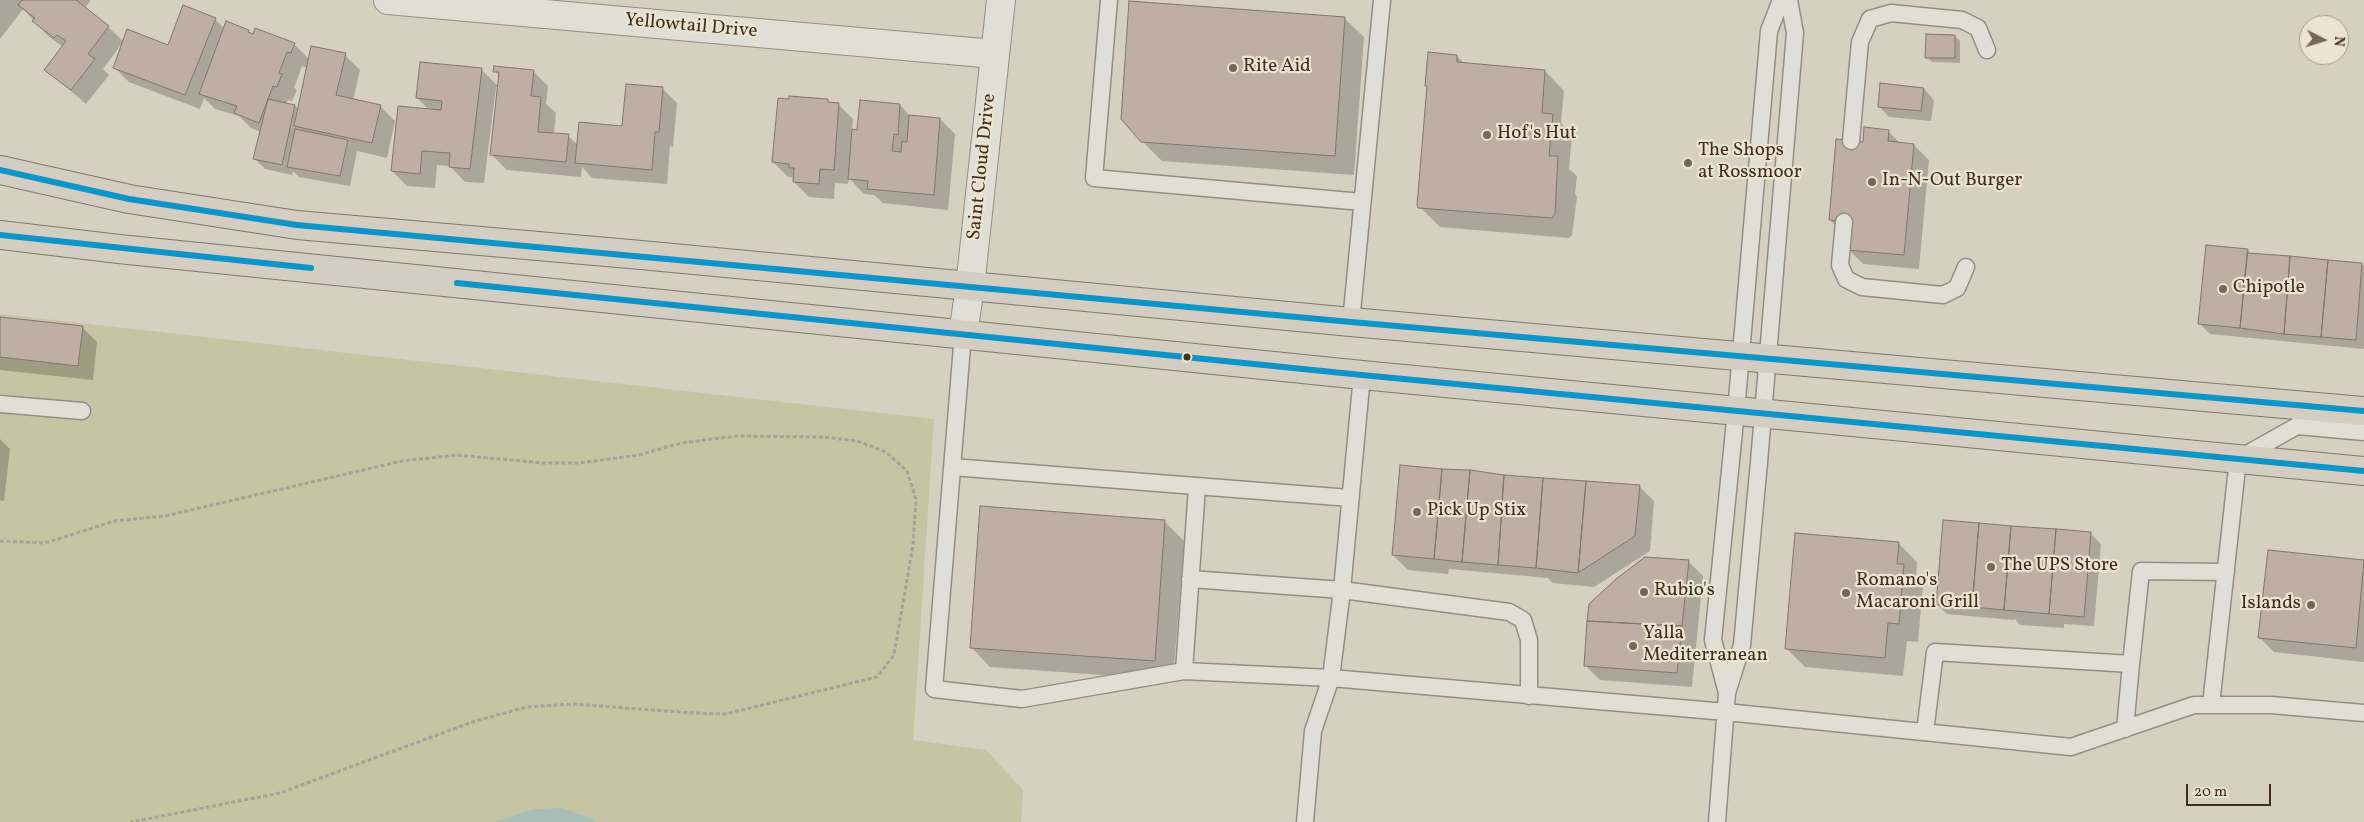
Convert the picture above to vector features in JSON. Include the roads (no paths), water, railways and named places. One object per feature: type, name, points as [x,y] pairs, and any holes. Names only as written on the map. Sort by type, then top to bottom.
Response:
[{"type":"main road","points":[[0,170],[129,199],[297,225],[641,255],[1351,322],[2364,411]]},
{"type":"main road","points":[[0,235],[119,249],[1362,375],[2364,472]]},
{"type":"street","name":"Yellowtail Drive","points":[[388,0],[994,54]]},
{"type":"street","name":"Saint Cloud Drive","points":[[963,334],[970,287],[1000,0]]},
{"type":"lane","points":[[1109,0],[1094,178],[1362,202]]},
{"type":"lane","points":[[1351,322],[1382,0]]},
{"type":"lane","points":[[1727,693],[1713,640],[1741,357],[1769,31],[1781,0]]},
{"type":"lane","points":[[1717,822],[1727,693],[1742,645],[1768,359],[1795,33],[1789,0]]},
{"type":"lane","points":[[1851,140],[1860,42],[1870,19],[1891,13],[1962,20],[1978,28],[1987,50]]},
{"type":"lane","points":[[1844,222],[1840,265],[1846,279],[1862,288],[1943,295],[1957,288],[1966,267]]},
{"type":"lane","points":[[963,334],[934,689],[1022,699],[1184,671],[1331,678],[1726,712],[2071,747],[2194,705],[2271,705],[2364,713]]},
{"type":"lane","points":[[1305,822],[1313,731],[1331,678],[1342,590],[1362,375]]},
{"type":"lane","points":[[0,404],[82,411]]},
{"type":"lane","points":[[2211,705],[2238,459],[2297,426],[2364,432]]},
{"type":"lane","points":[[952,467],[1350,498]]},
{"type":"lane","points":[[1184,671],[1197,486]]},
{"type":"lane","points":[[2125,729],[2141,571],[2226,572]]},
{"type":"lane","points":[[1190,578],[1342,590],[1509,612],[1523,620],[1529,640],[1529,696]]},
{"type":"lane","points":[[1925,732],[1935,652],[2131,664]]},
{"type":"water","points":[[562,808],[588,817],[596,822],[494,822],[535,809]]},
{"type":"place","name":"Rite Aid","points":[[1233,68]]},
{"type":"place","name":"Hof's Hut","points":[[1487,135]]},
{"type":"place","name":"The Shops at Rossmoor","points":[[1688,163]]},
{"type":"place","name":"In-N-Out Burger","points":[[1872,182]]},
{"type":"place","name":"Chipotle","points":[[2223,289]]},
{"type":"place","name":"Pick Up Stix","points":[[1417,512]]},
{"type":"place","name":"The UPS Store","points":[[1991,567]]},
{"type":"place","name":"Rubio's","points":[[1644,592]]},
{"type":"place","name":"Romano's Macaroni Grill","points":[[1846,593]]},
{"type":"place","name":"Islands","points":[[2311,605]]},
{"type":"place","name":"Yalla Mediterranean","points":[[1633,646]]}]
